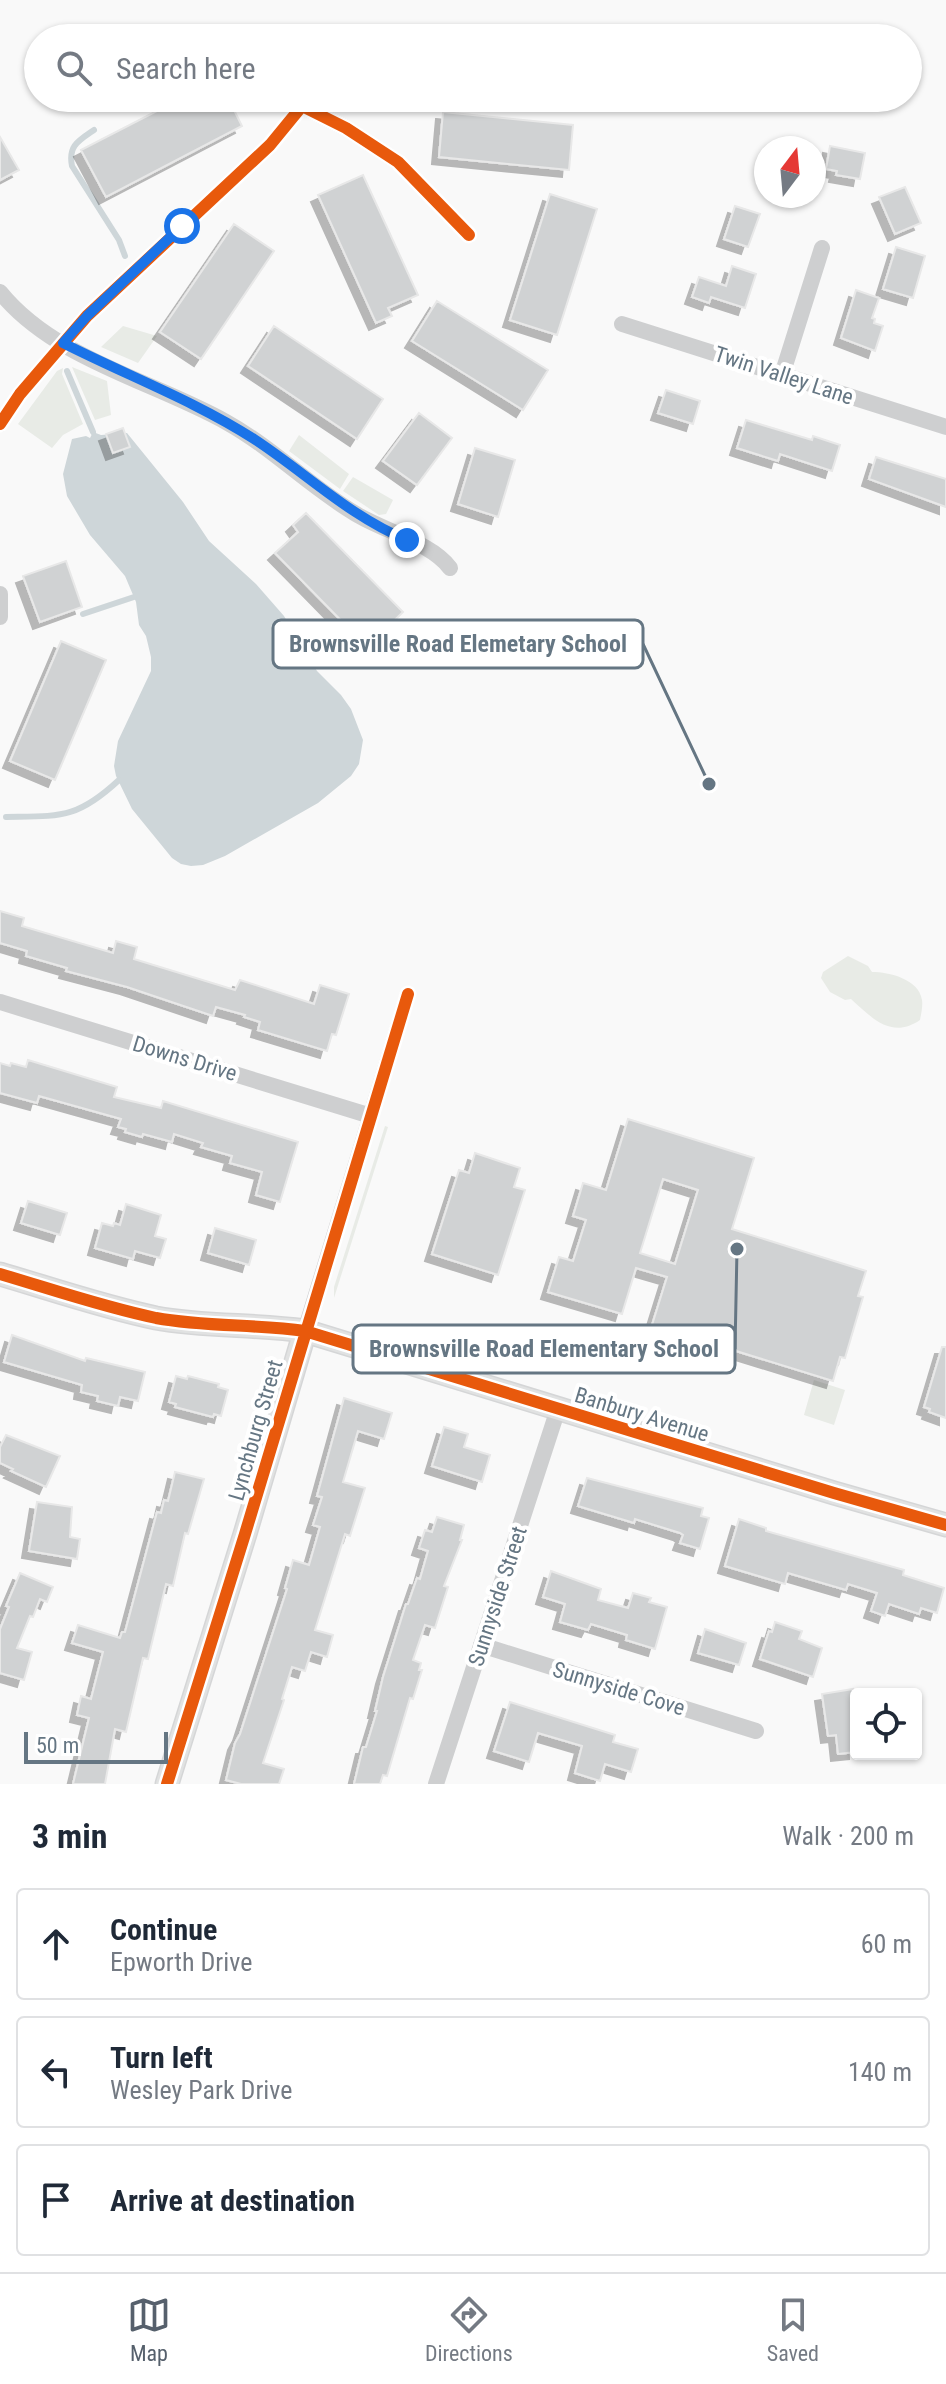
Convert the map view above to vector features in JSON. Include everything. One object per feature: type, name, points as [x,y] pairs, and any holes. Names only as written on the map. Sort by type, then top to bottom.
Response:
[{"type":"street","points":[[0,424],[20,394],[63,343],[154,252],[270,145],[297,112]]},
{"type":"street","points":[[314,112],[346,128],[398,162],[469,235]]},
{"type":"street","points":[[782,375],[822,248]]},
{"type":"street","points":[[0,292],[25,319],[63,343],[227,423],[287,462],[353,512],[433,551],[450,568]]},
{"type":"street","name":"Twin Valley Lane","points":[[622,324],[946,427]]},
{"type":"street","points":[[0,594],[0,617]]},
{"type":"street","name":"Lynchburg Street","points":[[167,1784],[408,994]]},
{"type":"street","name":"Downs Drive","points":[[0,1002],[371,1116]]},
{"type":"street","name":"Banbury Avenue","points":[[0,1274],[157,1318],[305,1331],[946,1525]]},
{"type":"street","name":"Sunnyside Street","points":[[436,1784],[558,1409]]},
{"type":"street","name":"Sunnyside Cove","points":[[481,1645],[756,1731]]},
{"type":"shaded area","points":[[123,326],[157,336],[138,363],[101,347]]},
{"type":"shaded area","points":[[72,367],[107,381],[111,415],[95,420]]},
{"type":"shaded area","points":[[63,368],[62,374],[83,424],[63,435],[52,448],[18,424],[57,371]]},
{"type":"shaded area","points":[[93,432],[101,435],[127,433],[183,502],[209,541],[256,584],[284,616],[317,671],[351,709],[363,740],[359,764],[351,776],[318,803],[225,856],[203,865],[181,864],[172,858],[132,809],[116,776],[114,766],[118,741],[151,671],[151,657],[146,636],[139,625],[136,602],[125,576],[90,535],[67,496],[63,474],[72,439],[90,438]]},
{"type":"shaded area","points":[[299,435],[349,474],[340,489],[289,451]]},
{"type":"shaded area","points":[[353,477],[393,500],[386,514],[379,515],[343,491]]},
{"type":"shaded area","points":[[848,956],[868,966],[872,972],[894,975],[915,987],[922,1000],[920,1020],[910,1026],[891,1027],[874,1019],[851,999],[845,1000],[830,992],[821,978],[823,972]]},
{"type":"shaded area","points":[[385,1126],[388,1127],[334,1298],[334,1287]]},
{"type":"shaded area","points":[[814,1380],[845,1390],[834,1425],[804,1415]]},
{"type":"building","points":[[155,112],[235,112],[242,126],[106,197],[81,150]]},
{"type":"building","points":[[443,112],[573,125],[569,170],[439,157]]},
{"type":"building","points":[[0,137],[19,170],[0,180]]},
{"type":"building","points":[[830,146],[865,153],[860,179],[836,175],[837,171],[826,169]]},
{"type":"building","points":[[363,175],[418,295],[388,308],[392,316],[376,323],[318,195]]},
{"type":"building","points":[[905,187],[921,223],[895,234],[879,197]]},
{"type":"building","points":[[550,194],[597,209],[557,335],[510,320]]},
{"type":"building","points":[[735,206],[760,214],[748,247],[724,239]]},
{"type":"building","points":[[234,224],[274,251],[201,359],[160,332]]},
{"type":"building","points":[[896,247],[925,256],[913,298],[883,289]]},
{"type":"building","points":[[732,266],[756,274],[745,308],[711,297],[709,303],[692,297],[699,277],[726,286]]},
{"type":"building","points":[[856,290],[879,298],[872,318],[875,319],[874,323],[883,326],[875,351],[841,338]]},
{"type":"building","points":[[437,301],[548,370],[523,410],[412,341]]},
{"type":"building","points":[[274,326],[383,399],[357,439],[248,366]]},
{"type":"building","points":[[666,390],[700,401],[693,424],[658,413]]},
{"type":"building","points":[[419,413],[452,438],[417,485],[383,461]]},
{"type":"building","points":[[746,420],[840,445],[832,471],[780,454],[778,461],[737,448]]},
{"type":"building","points":[[123,428],[130,447],[113,453],[106,434]]},
{"type":"building","points":[[475,448],[515,460],[498,517],[458,504]]},
{"type":"building","points":[[876,457],[946,479],[946,507],[869,479]]},
{"type":"building","points":[[306,513],[403,612],[367,647],[275,553],[298,532],[293,525]]},
{"type":"building","points":[[66,561],[82,607],[40,622],[23,576]]},
{"type":"building","points":[[61,641],[106,660],[55,780],[10,761]]},
{"type":"building","points":[[0,911],[24,918],[22,926],[113,953],[116,941],[137,947],[134,959],[235,990],[240,980],[314,1004],[320,985],[349,994],[336,1035],[332,1034],[327,1051],[258,1030],[260,1022],[245,1015],[216,1007],[213,1016],[26,956],[27,951],[0,943]]},
{"type":"building","points":[[28,1060],[117,1087],[114,1097],[161,1108],[163,1101],[298,1142],[280,1202],[256,1195],[262,1172],[230,1163],[232,1156],[201,1147],[203,1143],[174,1134],[172,1142],[143,1134],[142,1137],[118,1127],[121,1119],[39,1096],[37,1103],[0,1093],[0,1063],[26,1067]]},
{"type":"building","points":[[628,1119],[754,1158],[732,1229],[866,1271],[858,1296],[863,1297],[845,1358],[840,1357],[833,1381],[652,1325],[667,1277],[636,1268],[622,1314],[548,1292],[559,1257],[573,1261],[586,1220],[573,1216],[583,1183],[606,1190]],"holes":[[[663,1179],[698,1190],[675,1264],[640,1253]]]},
{"type":"building","points":[[475,1153],[520,1168],[514,1187],[525,1190],[498,1275],[432,1254],[459,1170],[469,1173]]},
{"type":"building","points":[[28,1201],[67,1213],[60,1235],[21,1223]]},
{"type":"building","points":[[126,1204],[161,1215],[155,1236],[166,1239],[160,1258],[135,1251],[133,1259],[95,1248],[102,1223],[120,1225]]},
{"type":"building","points":[[215,1228],[256,1240],[249,1265],[208,1253]]},
{"type":"building","points":[[12,1335],[85,1361],[86,1358],[145,1372],[138,1401],[120,1397],[118,1406],[97,1401],[98,1396],[81,1392],[82,1385],[4,1362]]},
{"type":"building","points":[[942,1347],[946,1347],[946,1418],[924,1407]]},
{"type":"building","points":[[176,1376],[219,1384],[218,1387],[228,1390],[221,1416],[214,1414],[213,1417],[175,1407],[176,1404],[169,1402]]},
{"type":"building","points":[[344,1398],[392,1413],[384,1439],[358,1431],[343,1482],[365,1488],[350,1536],[345,1534],[315,1630],[333,1635],[327,1657],[311,1652],[305,1671],[292,1667],[263,1763],[284,1769],[279,1784],[241,1784],[226,1780],[235,1743],[287,1589],[293,1560],[309,1565],[320,1527],[313,1525],[322,1497],[317,1496]]},
{"type":"building","points":[[444,1427],[468,1434],[464,1447],[490,1455],[482,1482],[432,1466]]},
{"type":"building","points":[[6,1435],[60,1456],[46,1487],[0,1463],[0,1447]]},
{"type":"building","points":[[175,1472],[204,1479],[188,1534],[185,1533],[173,1586],[166,1584],[148,1659],[143,1658],[126,1732],[115,1729],[105,1784],[73,1784],[89,1718],[77,1715],[81,1696],[91,1699],[103,1652],[72,1643],[78,1625],[120,1638],[125,1632],[157,1512],[161,1513],[164,1500],[168,1501]]},
{"type":"building","points":[[587,1478],[703,1508],[701,1516],[709,1518],[700,1549],[680,1543],[683,1535],[680,1533],[578,1506]]},
{"type":"building","points":[[37,1502],[72,1507],[70,1537],[80,1539],[77,1559],[29,1551]]},
{"type":"building","points":[[437,1517],[464,1525],[462,1540],[444,1586],[448,1587],[435,1628],[425,1625],[413,1660],[421,1663],[419,1670],[422,1670],[413,1699],[410,1698],[387,1776],[383,1775],[380,1784],[354,1784],[406,1604],[417,1578],[420,1579],[428,1551],[419,1548],[425,1530],[432,1532]]},
{"type":"building","points":[[739,1519],[766,1528],[766,1531],[904,1570],[903,1575],[944,1588],[937,1613],[921,1608],[919,1614],[889,1604],[885,1616],[871,1611],[877,1593],[848,1584],[846,1590],[788,1573],[785,1584],[725,1566]]},
{"type":"building","points":[[551,1571],[601,1589],[598,1600],[628,1608],[633,1593],[667,1607],[655,1649],[626,1640],[627,1635],[591,1624],[588,1630],[560,1622],[565,1604],[543,1597]]},
{"type":"building","points":[[20,1573],[53,1587],[47,1602],[40,1599],[17,1648],[32,1652],[24,1680],[0,1673],[0,1629]]},
{"type":"building","points":[[775,1622],[802,1631],[799,1639],[822,1648],[813,1677],[760,1659]]},
{"type":"building","points":[[705,1629],[746,1643],[739,1665],[698,1653]]},
{"type":"building","points":[[850,1689],[850,1753],[838,1754],[836,1735],[828,1736],[822,1694]]},
{"type":"building","points":[[510,1702],[615,1735],[613,1742],[638,1749],[631,1772],[605,1764],[600,1781],[575,1773],[582,1746],[538,1733],[529,1762],[494,1751]]},
{"type":"waterway","points":[[94,130],[73,149],[72,166],[119,240],[125,256]]},
{"type":"waterway","points":[[67,371],[93,432]]},
{"type":"waterway","points":[[83,614],[134,597]]},
{"type":"waterway","points":[[6,817],[67,813],[91,802],[119,780]]},
{"type":"cycle path","points":[[0,424],[20,394],[87,316],[270,145],[297,112]]},
{"type":"cycle path","points":[[314,112],[346,128],[398,162],[469,235]]},
{"type":"cycle path","points":[[167,1784],[408,994]]},
{"type":"cycle path","points":[[0,1274],[156,1318],[305,1331],[946,1525]]},
{"type":"place","name":"Brownsville Road Elemetary School","points":[[709,784]]},
{"type":"place","name":"Brownsville Road Elementary School","points":[[737,1249]]},
{"type":"route","points":[[182,226],[87,316],[63,343],[227,423],[287,462],[353,512],[407,540]]}]
